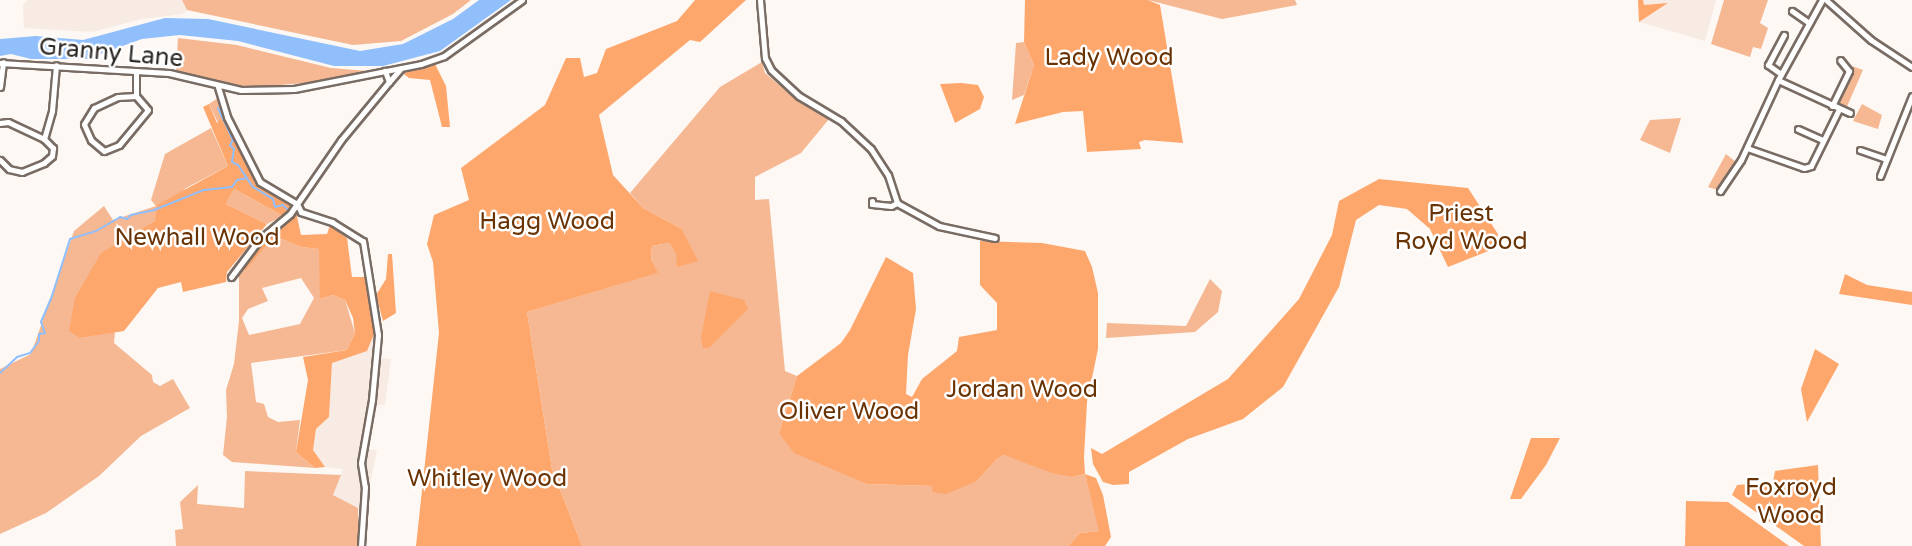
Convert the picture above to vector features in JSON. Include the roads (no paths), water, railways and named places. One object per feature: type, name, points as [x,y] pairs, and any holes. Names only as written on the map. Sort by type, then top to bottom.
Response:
[{"type":"street","name":"Granny Lane","points":[[2,63],[185,76],[218,87],[266,91],[295,89],[401,68],[444,56],[522,0]]},
{"type":"street","points":[[760,0],[765,58],[771,71],[799,96],[841,121],[870,149],[888,175],[897,204]]},
{"type":"street","points":[[1720,191],[1747,148],[1780,77],[1824,0],[1871,40],[1912,67]]},
{"type":"street","points":[[1791,12],[1809,23]]},
{"type":"street","points":[[1784,35],[1768,65],[1780,77],[1850,113]]},
{"type":"street","points":[[1747,148],[1804,168],[1811,166],[1849,71],[1848,66],[1840,60]]},
{"type":"street","points":[[0,87],[2,63]]},
{"type":"street","points":[[44,139],[52,111],[56,65]]},
{"type":"street","points":[[231,277],[259,240],[290,214],[341,139],[401,68]]},
{"type":"street","points":[[136,71],[136,96],[148,110],[119,145],[104,151],[91,140],[84,124],[94,108],[118,97],[136,96]]},
{"type":"street","points":[[385,71],[389,82]]},
{"type":"street","points":[[218,87],[228,117],[260,182],[297,204],[301,212],[332,222],[363,241],[378,335],[372,400],[361,463],[365,488],[361,546]]},
{"type":"street","points":[[1880,176],[1909,116],[1912,96]]},
{"type":"street","points":[[0,123],[8,122],[44,139],[53,148],[52,156],[44,163],[22,172],[9,169],[0,160]]},
{"type":"street","points":[[1798,129],[1823,140]]},
{"type":"street","points":[[1860,150],[1886,159]]},
{"type":"street","points":[[872,201],[872,204],[897,204],[939,226],[995,239]]},
{"type":"water","points":[[479,0],[511,0],[440,51],[383,66],[334,66],[238,41],[180,35],[142,39],[87,59],[31,59],[11,54],[0,56],[0,39],[36,36],[83,40],[165,18],[208,19],[360,51],[403,44],[453,19]]},
{"type":"waterway","points":[[218,108],[233,140],[230,145],[234,149],[232,162],[238,165],[253,187],[273,199],[275,207],[283,205],[289,211]]},
{"type":"waterway","points":[[0,373],[17,357],[30,353],[39,341],[39,334],[45,333],[41,322],[70,239],[96,231],[120,217],[127,219],[131,215],[154,210],[204,190],[232,187],[237,180],[247,178]]},
{"type":"park label","name":"Lady Wood","points":[[1109,58]]},
{"type":"park label","name":"Hagg Wood","points":[[547,222]]},
{"type":"park label","name":"Priest Royd Wood","points":[[1461,228]]},
{"type":"park label","name":"Newhall Wood","points":[[197,238]]},
{"type":"park label","name":"Jordan Wood","points":[[1022,390]]},
{"type":"park label","name":"Oliver Wood","points":[[849,412]]},
{"type":"park label","name":"Whitley Wood","points":[[487,479]]},
{"type":"park label","name":"Foxroyd Wood","points":[[1791,502]]}]
